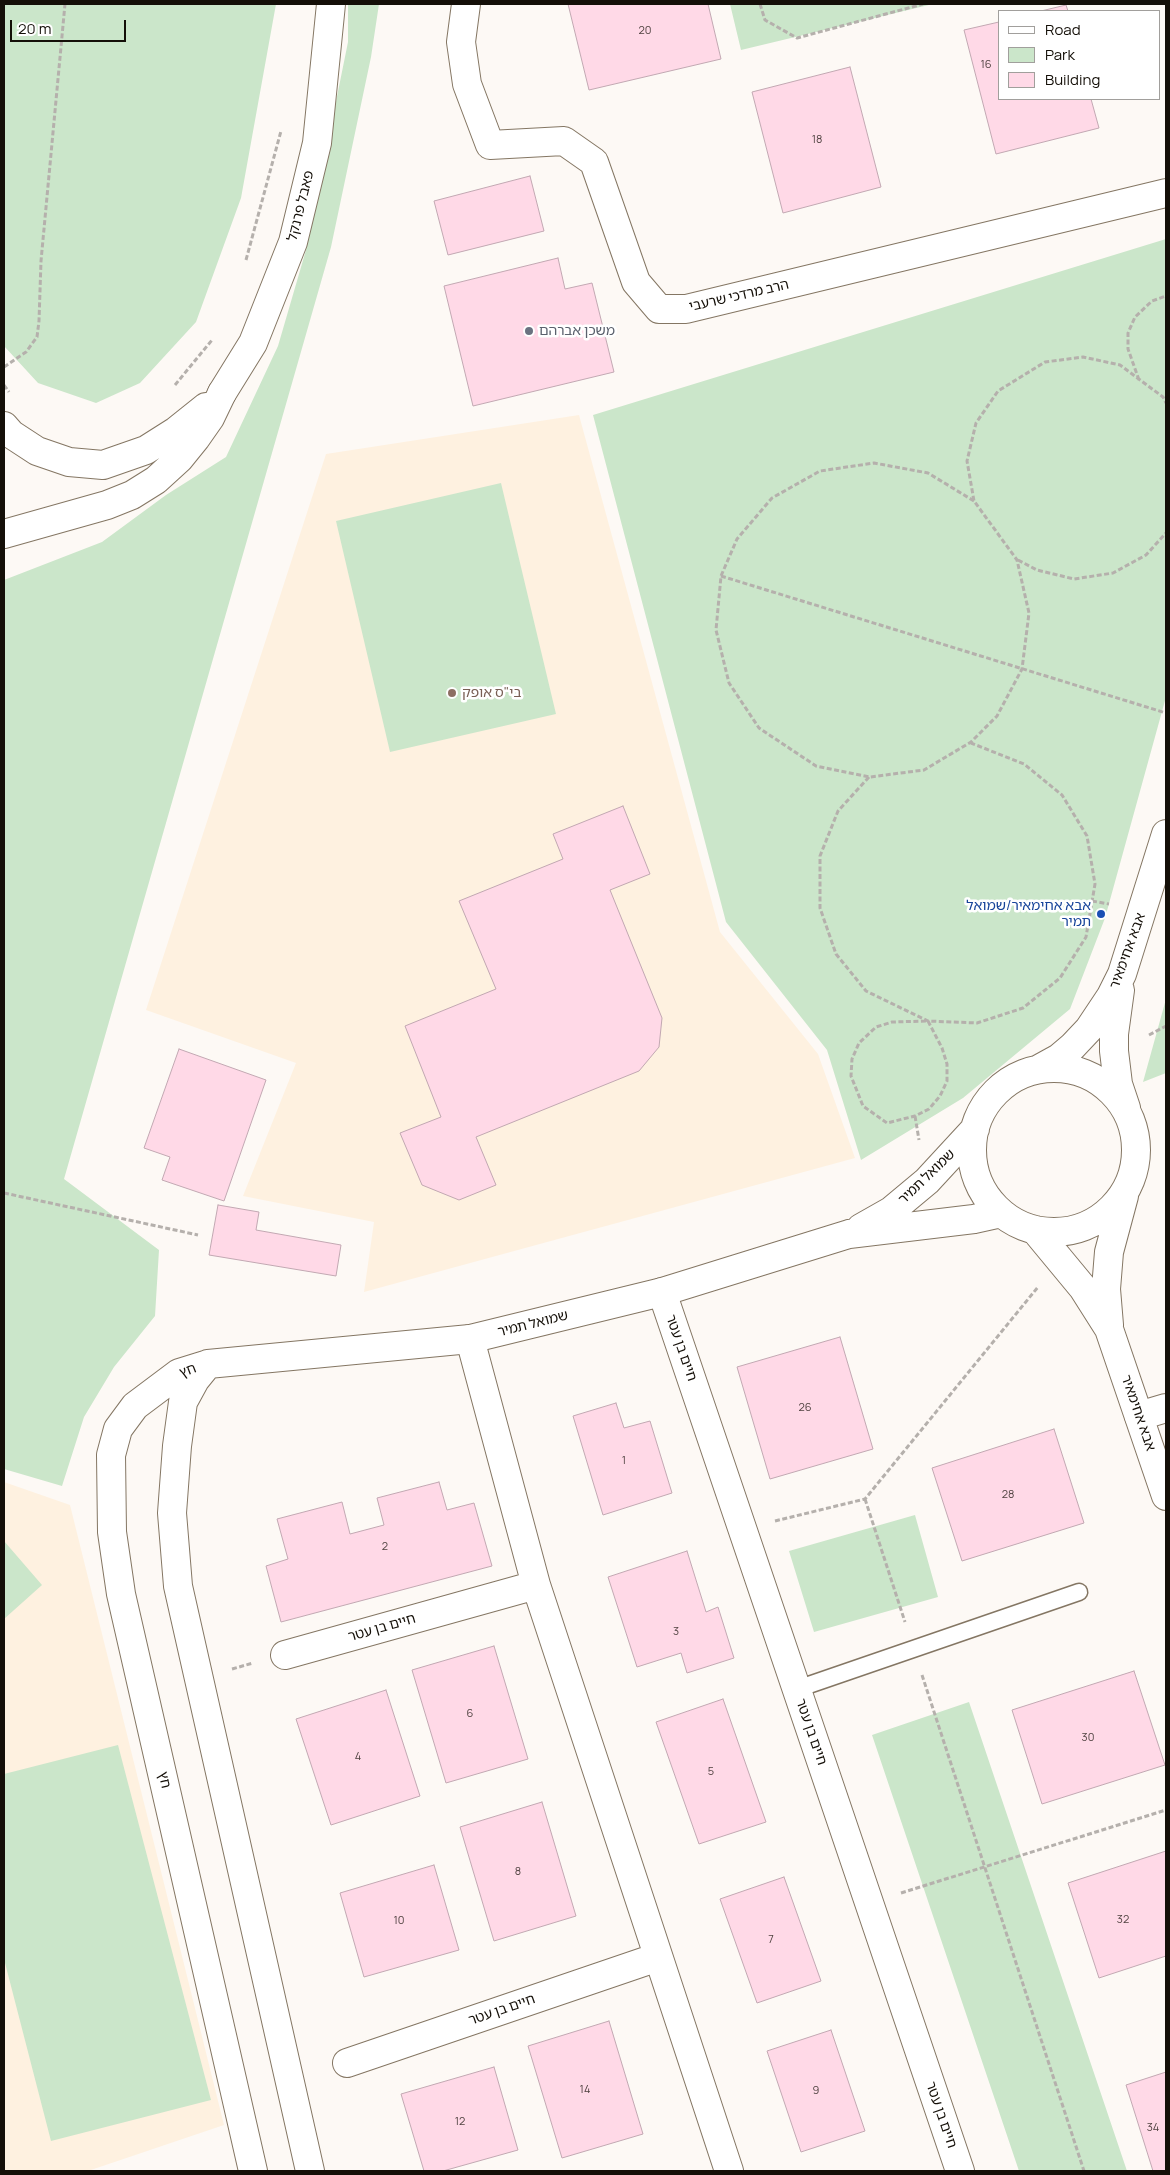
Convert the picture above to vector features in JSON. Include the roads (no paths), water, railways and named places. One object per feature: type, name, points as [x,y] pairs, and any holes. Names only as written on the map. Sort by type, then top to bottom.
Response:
[{"type":"main road","name":"פאבל פרנקל","points":[[222,393],[253,342],[293,242],[317,143],[331,4]]},
{"type":"main road","name":"הרב מרדכי שרעבי","points":[[466,4],[461,42],[467,84],[490,145],[564,141],[594,162],[636,282],[659,309],[686,309],[1166,193]]},
{"type":"main road","points":[[4,426],[11,434],[37,451],[68,462],[103,465],[146,450],[176,431],[222,393]]},
{"type":"main road","points":[[4,534],[107,505],[132,494],[156,480],[179,459],[196,438],[210,418],[222,393]]},
{"type":"main road","name":"אבא אחימאיר","points":[[1039,1069],[1059,1058],[1089,1029],[1101,1013],[1122,974],[1166,834]]},
{"type":"main road","points":[[1122,974],[1114,1034],[1114,1051],[1118,1084],[1128,1114],[1136,1140],[1135,1167],[1125,1192],[1108,1213],[1086,1226],[1061,1232],[1034,1230],[1017,1224],[1001,1212],[986,1195],[976,1174],[972,1152],[974,1129],[983,1108],[998,1090],[1017,1076],[1039,1069],[1066,1069],[1091,1077],[1112,1092],[1128,1114]]},
{"type":"main road","name":"שמואל תמיר","points":[[848,1234],[891,1211],[920,1187],[974,1129]]},
{"type":"main road","name":"אבא אחימאיר","points":[[1109,1329],[1106,1290],[1109,1252],[1125,1192]]},
{"type":"main road","name":"שמואל תמיר","points":[[208,1364],[470,1340],[662,1292],[848,1234],[974,1219],[1001,1212]]},
{"type":"main road","name":"אבא אחימאיר","points":[[1034,1230],[1083,1288],[1109,1329],[1166,1496]]},
{"type":"main road","name":"חיים בן עטר","points":[[662,1292],[960,2171]]},
{"type":"main road","points":[[470,1340],[536,1585],[729,2171]]},
{"type":"main road","name":"חץ","points":[[208,1364],[195,1380],[183,1402],[177,1446],[172,1513],[178,1586],[310,2171]]},
{"type":"main road","name":"חץ","points":[[208,1364],[179,1373],[155,1390],[135,1406],[118,1429],[111,1455],[112,1532],[121,1594],[253,2171]]},
{"type":"main road","points":[[1139,1416],[1166,1408]]},
{"type":"main road","name":"חיים בן עטר","points":[[285,1655],[536,1585]]},
{"type":"main road","name":"חיים בן עטר","points":[[346,2063],[658,1957]]},
{"type":"lane","points":[[797,1689],[1079,1592]]},
{"type":"place","name":"משכן אברהם","points":[[529,331]]},
{"type":"place","name":"בי\"ס אופק","points":[[452,693]]},
{"type":"place","name":"אבא אחימאיר/שמואל תמיר","points":[[1101,914]]}]
